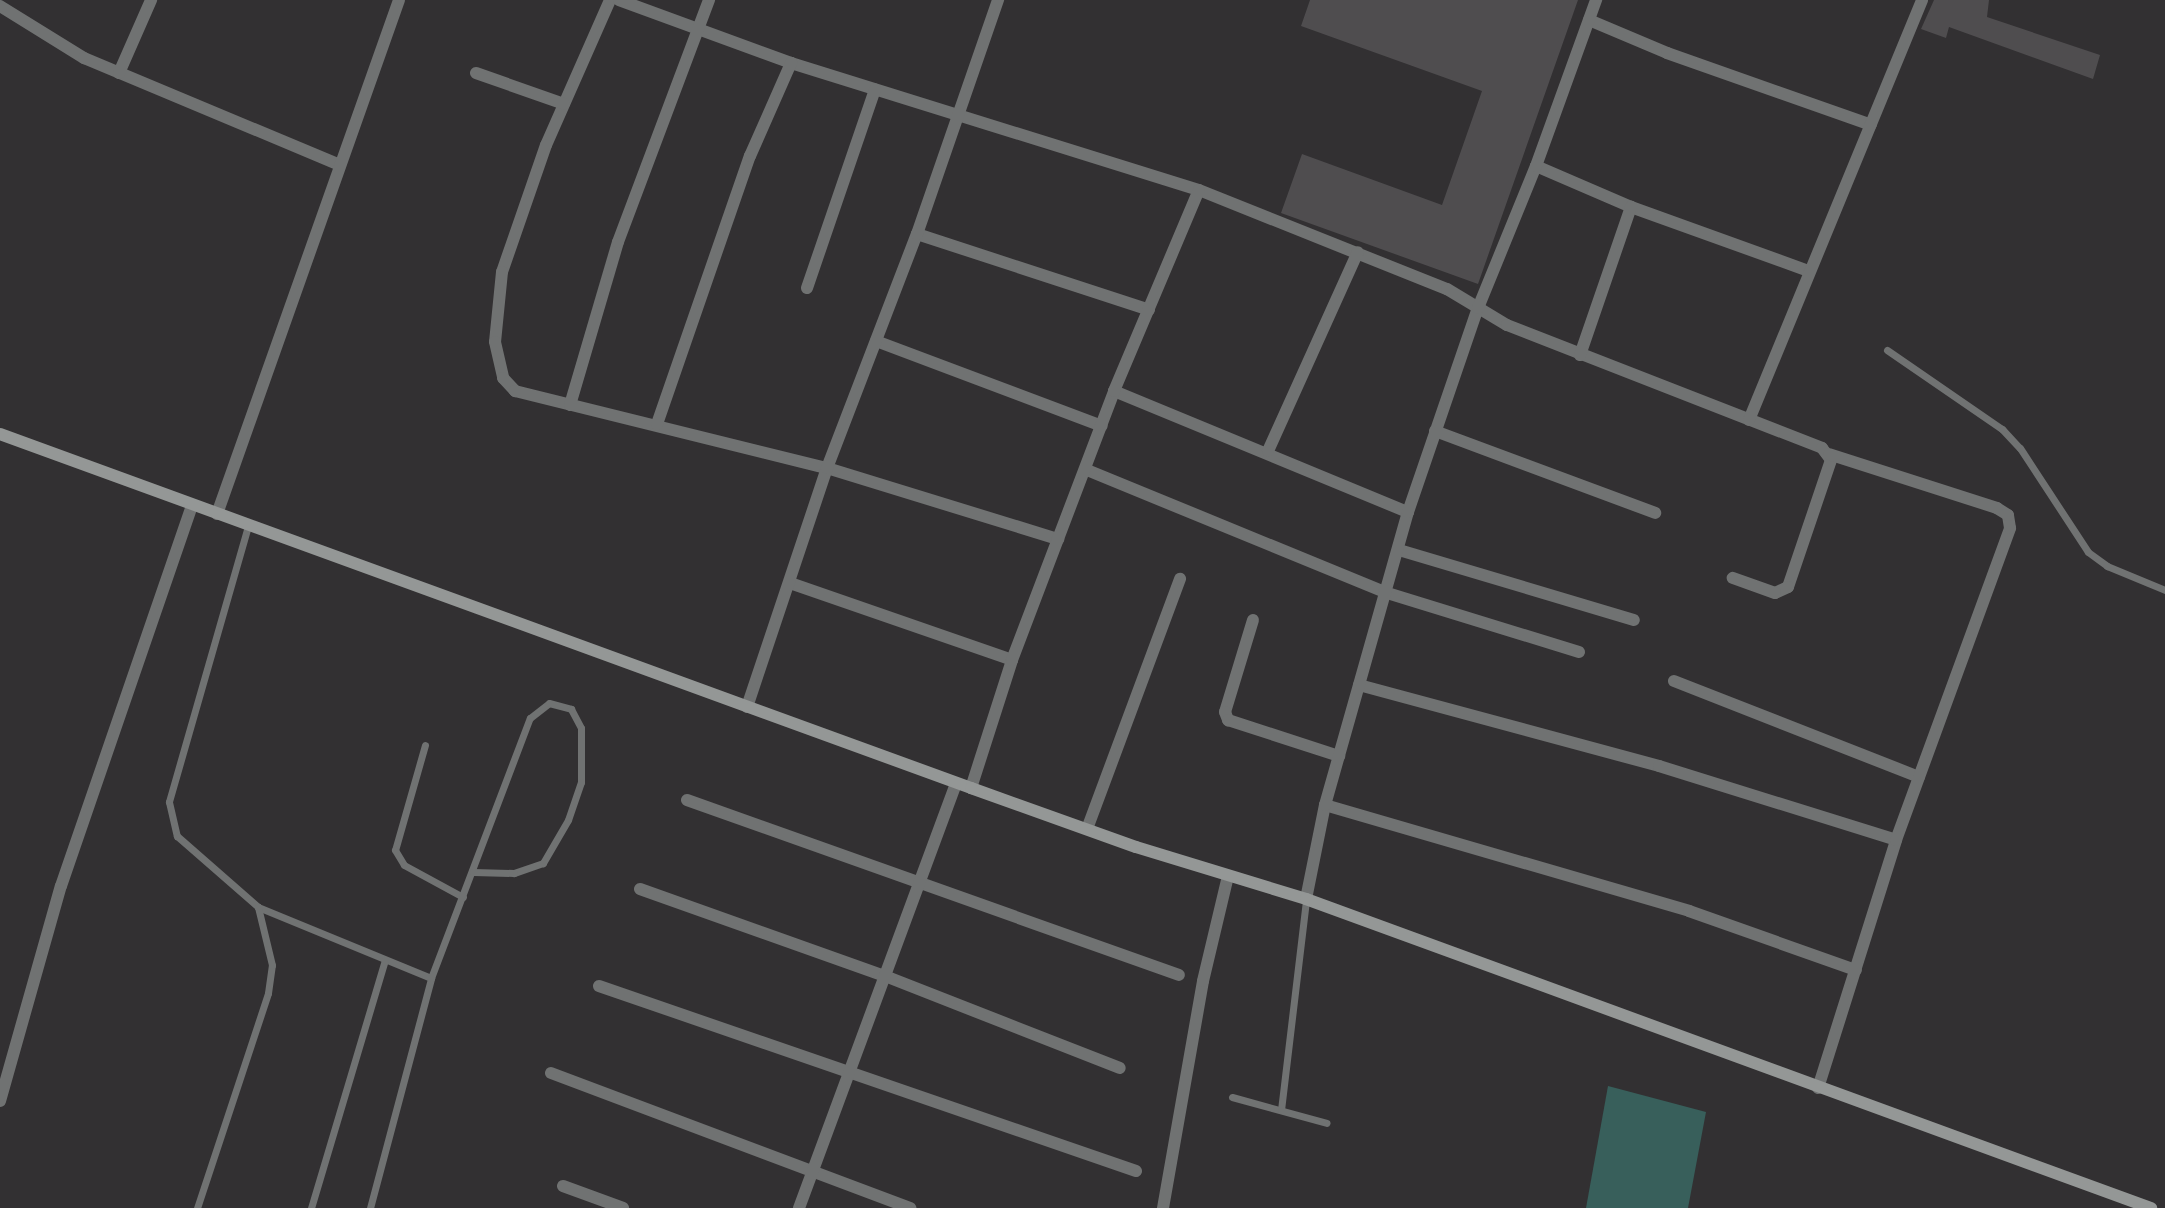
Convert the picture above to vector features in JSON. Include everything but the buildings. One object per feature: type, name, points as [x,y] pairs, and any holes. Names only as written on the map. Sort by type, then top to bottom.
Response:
[{"type":"street","points":[[119,73],[151,0]]},
{"type":"street","points":[[217,514],[399,0]]},
{"type":"street","points":[[610,0],[564,104],[502,272],[495,342],[503,378],[515,391],[657,424],[827,468],[1058,539]]},
{"type":"street","points":[[618,0],[791,63],[1198,190],[1447,289],[1478,308],[1580,355],[1749,420],[1829,454],[2008,515],[2010,528],[1896,840],[1818,1088]]},
{"type":"street","points":[[570,405],[618,242],[701,29],[709,0]]},
{"type":"street","points":[[747,707],[827,468],[917,234],[998,0]]},
{"type":"street","points":[[1306,899],[1325,805],[1408,513],[1478,308],[1536,166],[1596,0]]},
{"type":"street","points":[[1749,420],[1922,0]]},
{"type":"street","points":[[0,6],[44,36],[119,73],[340,165]]},
{"type":"street","points":[[1589,20],[1667,53],[1871,125]]},
{"type":"street","points":[[657,424],[750,156],[791,63]]},
{"type":"street","points":[[476,73],[564,104]]},
{"type":"street","points":[[807,288],[875,89]]},
{"type":"street","points":[[1536,166],[1631,207],[1809,271]]},
{"type":"street","points":[[971,788],[1012,660],[1087,470],[1114,391],[1198,190]]},
{"type":"street","points":[[1580,355],[1631,207]]},
{"type":"street","points":[[917,234],[1149,310]]},
{"type":"street","points":[[1268,451],[1358,252]]},
{"type":"street","points":[[876,340],[1102,426]]},
{"type":"street","points":[[1114,391],[1268,451],[1408,513]]},
{"type":"street","points":[[1435,431],[1655,513]]},
{"type":"street","points":[[0,434],[956,783],[1228,876],[1306,899],[2151,1208]]},
{"type":"street","points":[[1734,578],[1784,592],[1829,454]]},
{"type":"street","points":[[1087,470],[1384,592],[1579,652]]},
{"type":"street","points":[[0,1101],[62,886],[192,505]]},
{"type":"street","points":[[1399,550],[1634,620]]},
{"type":"street","points":[[1087,829],[1180,579]]},
{"type":"street","points":[[790,583],[1012,660]]},
{"type":"street","points":[[1253,620],[1225,712],[1228,720],[1339,756]]},
{"type":"street","points":[[1674,681],[1919,777]]},
{"type":"street","points":[[1359,685],[1659,766],[1896,840]]},
{"type":"street","points":[[799,1208],[956,783]]},
{"type":"street","points":[[687,800],[1179,975]]},
{"type":"street","points":[[1325,805],[1689,911],[1856,970]]},
{"type":"street","points":[[1163,1208],[1203,981],[1228,876]]},
{"type":"street","points":[[640,889],[885,976],[1120,1068]]},
{"type":"street","points":[[599,986],[1136,1171]]},
{"type":"street","points":[[551,1073],[911,1208]]},
{"type":"street","points":[[563,1186],[624,1208]]},
{"type":"lane","points":[[1887,350],[2002,429],[2020,448],[2088,552],[2107,566],[2165,590]]},
{"type":"lane","points":[[248,526],[169,802],[177,836],[258,907],[431,978]]},
{"type":"lane","points":[[370,1208],[431,978],[530,718],[549,702],[572,709],[581,728],[581,783],[568,820],[543,863],[514,873],[473,872]]},
{"type":"lane","points":[[425,745],[395,850],[404,865],[463,897]]},
{"type":"lane","points":[[1281,1110],[1306,899]]},
{"type":"lane","points":[[197,1208],[268,993],[272,965],[258,907]]},
{"type":"lane","points":[[311,1208],[385,960]]},
{"type":"lane","points":[[1232,1097],[1327,1123]]},
{"type":"shaded area","points":[[1608,1086],[1706,1112],[1688,1208],[1586,1208]]}]
